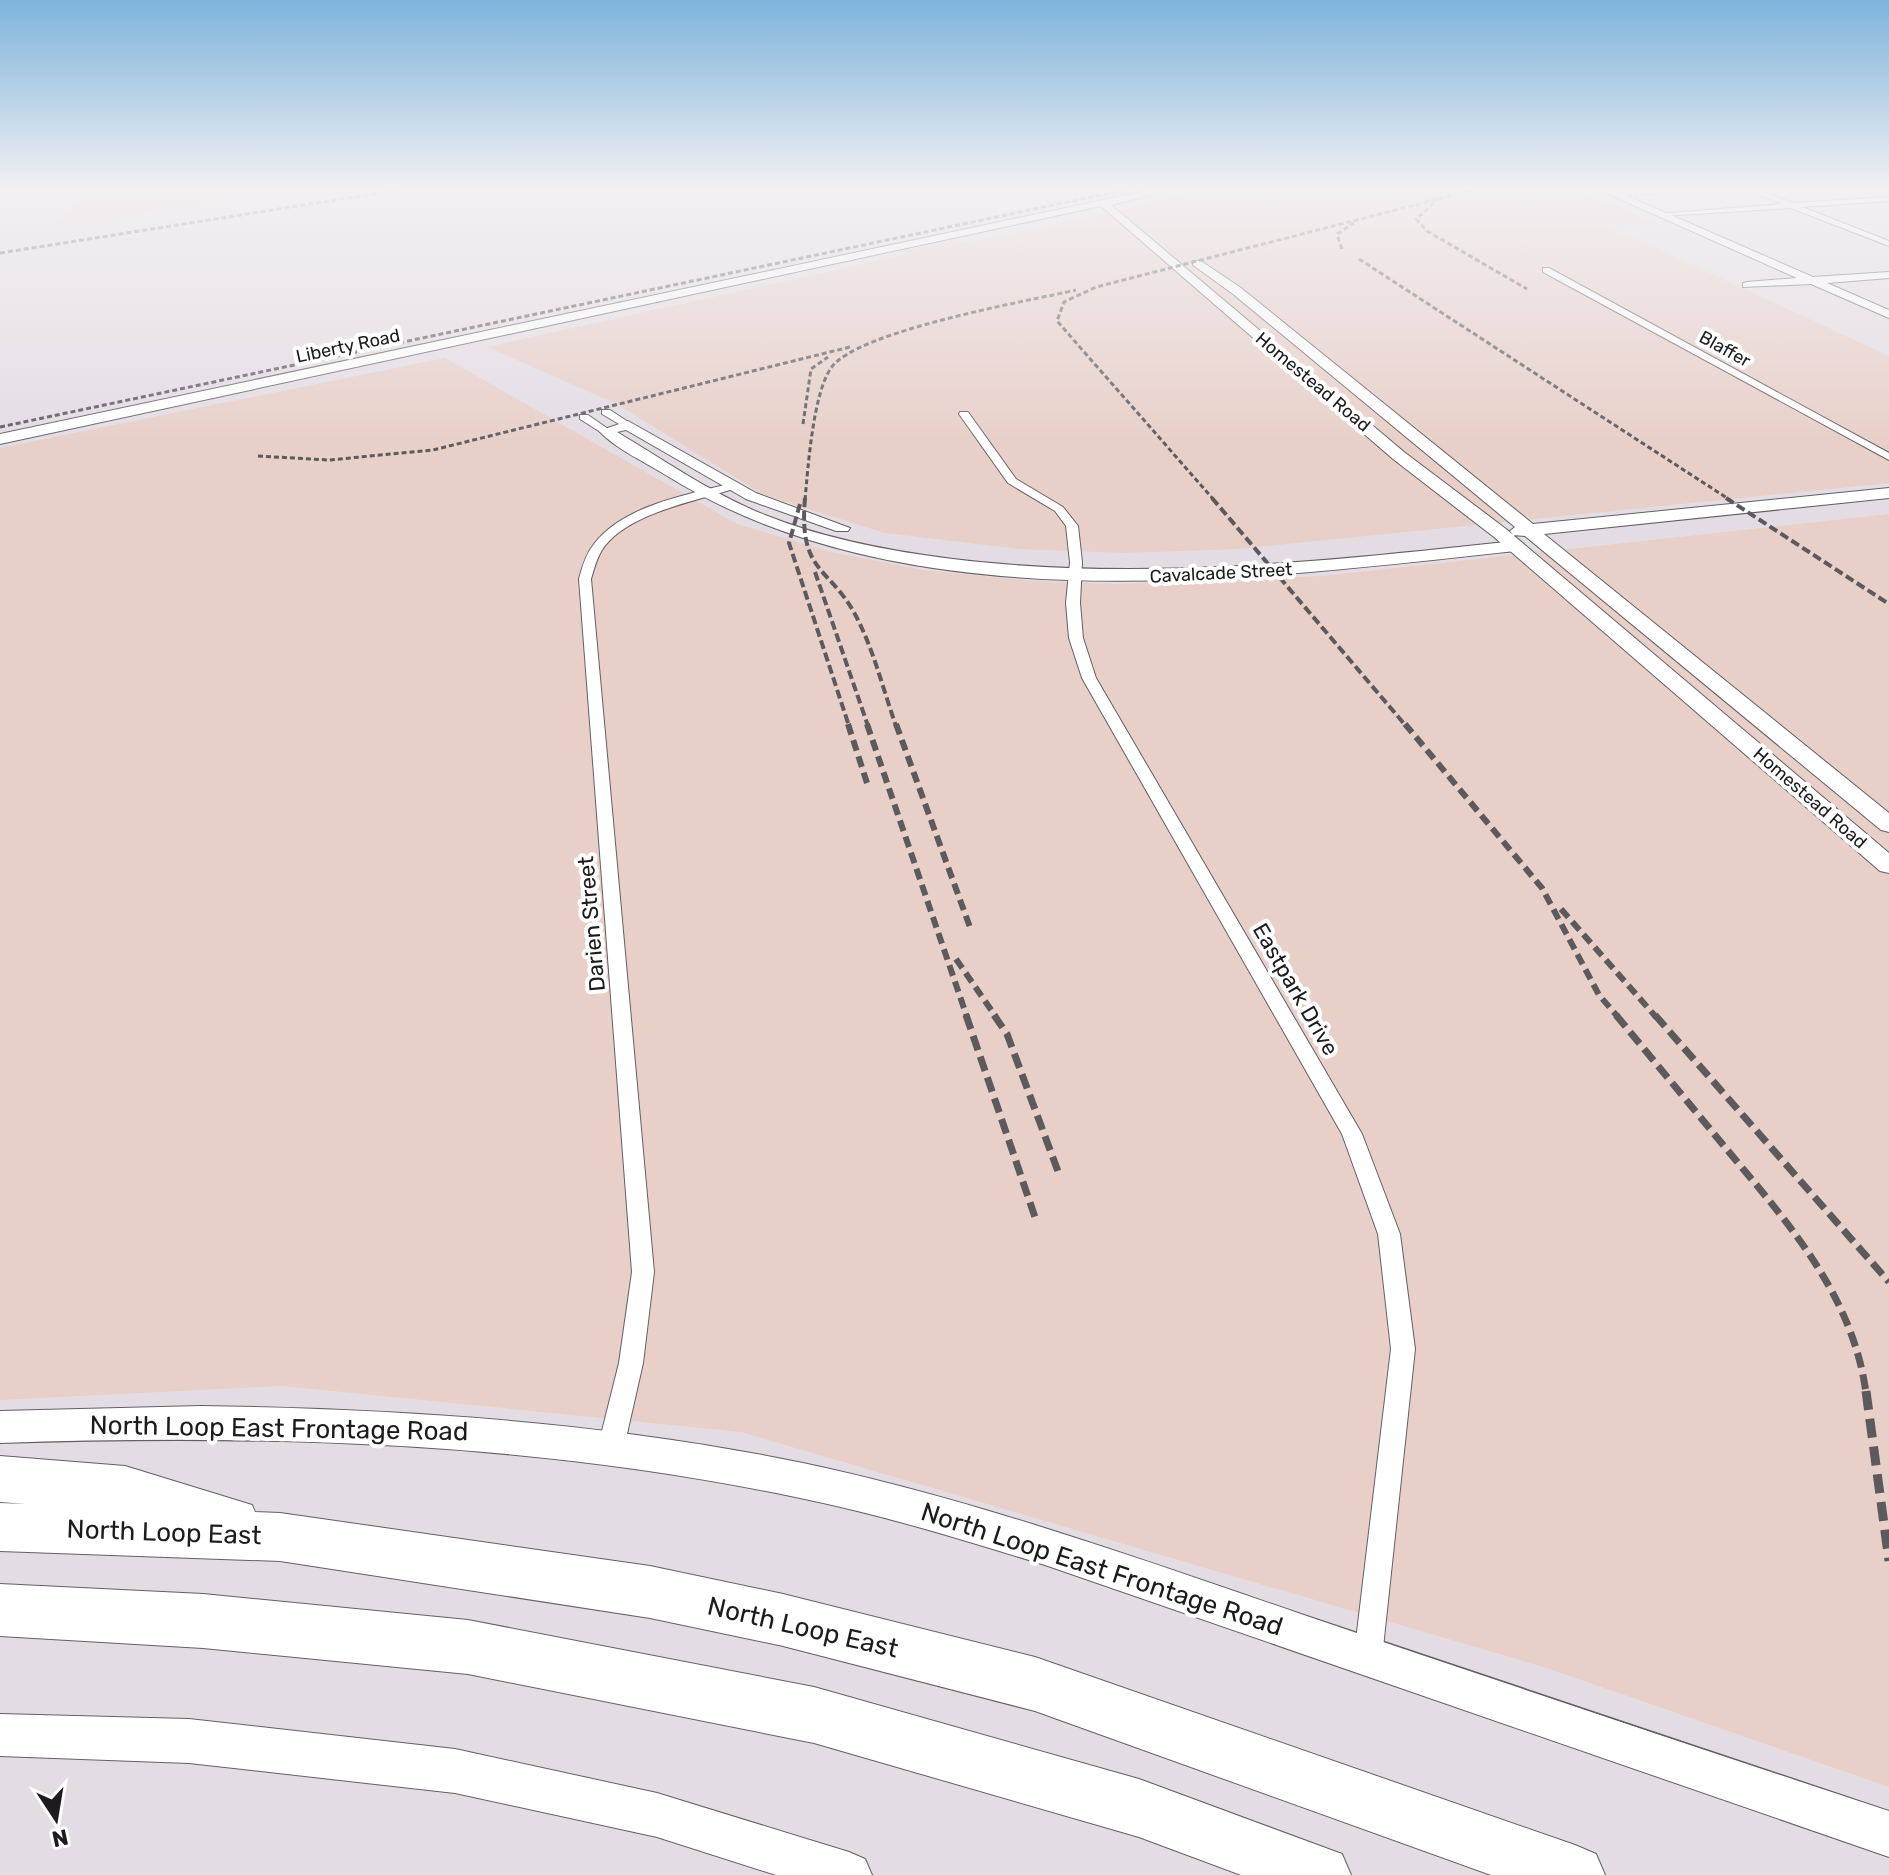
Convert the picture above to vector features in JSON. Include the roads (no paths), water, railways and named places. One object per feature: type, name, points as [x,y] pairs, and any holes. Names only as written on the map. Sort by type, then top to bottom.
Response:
[{"type":"highway","points":[[0,1479],[125,1489],[280,1537]]},
{"type":"highway","name":"North Loop East","points":[[0,1527],[280,1537],[650,1592],[783,1620],[1035,1684],[1575,1875]]},
{"type":"highway","points":[[0,1610],[203,1621],[468,1647],[814,1715],[1139,1808],[1321,1875]]},
{"type":"main road","name":"Liberty Road","points":[[0,439],[763,276]]},
{"type":"main road","name":"Homestead Road","points":[[1189,276],[1392,448],[1515,536],[1544,543],[1889,825]]},
{"type":"main road","name":"Homestead Road","points":[[1217,276],[1424,446],[1641,655],[1889,866]]},
{"type":"main road","points":[[1209,293],[1237,291]]},
{"type":"main road","points":[[1259,336],[1289,334]]},
{"type":"main road","points":[[1339,404],[1370,401]]},
{"type":"main road","points":[[1392,448],[1424,446]]},
{"type":"main road","name":"Cavalcade Street","points":[[1515,536],[1889,493]]},
{"type":"main road","points":[[1544,543],[1889,508]]},
{"type":"main road","points":[[1641,655],[1672,650]]},
{"type":"main road","points":[[1810,797],[1848,792]]},
{"type":"main road","name":"North Loop East Frontage Road","points":[[0,1427],[115,1422],[327,1424],[494,1433],[611,1447],[800,1480],[984,1525],[1889,1834]]},
{"type":"main road","points":[[0,1735],[189,1741],[455,1771],[657,1815],[849,1875]]},
{"type":"street","name":"Blaffer","points":[[1556,276],[1889,457]]},
{"type":"street","points":[[1802,276],[1889,314]]},
{"type":"street","points":[[1747,285],[1881,276]]},
{"type":"street","name":"Cavalcade Street","points":[[606,412],[732,486],[772,504],[983,569],[1076,569],[1204,576],[1315,567],[1515,536]]},
{"type":"street","name":"Eastpark Drive","points":[[964,414],[1012,481],[1059,509],[1072,526],[1076,569],[1073,603],[1076,638],[1089,678],[1352,1134],[1389,1234],[1403,1349],[1368,1657]]},
{"type":"street","name":"Cavalcade Street","points":[[584,417],[737,508],[803,533],[861,549],[934,554]]},
{"type":"street","points":[[606,431],[628,425]]},
{"type":"street","name":"Darien Street","points":[[611,1447],[631,1363],[643,1272],[585,579],[591,558],[612,532],[641,517],[732,486]]},
{"type":"street","name":"Cavalcade Street","points":[[1076,569],[1515,536]]},
{"type":"street","points":[[1301,553],[1315,567]]},
{"type":"railway","points":[[0,427],[719,276]]},
{"type":"railway","points":[[1141,276],[1096,287],[1064,302],[1057,321],[1214,500]]},
{"type":"railway","points":[[1384,276],[1730,500]]},
{"type":"railway","points":[[1504,276],[1527,289]]},
{"type":"railway","points":[[805,500],[812,431],[820,395],[831,368],[847,354],[873,342],[945,319],[1076,290]]},
{"type":"railway","points":[[258,456],[329,460],[433,450],[850,347]]},
{"type":"railway","points":[[803,424],[811,369],[828,357]]},
{"type":"railway","points":[[805,498],[804,524],[812,557],[849,604],[859,622],[896,726]]},
{"type":"railway","points":[[1212,498],[1406,726]]},
{"type":"railway","points":[[1726,498],[1889,604]]},
{"type":"railway","points":[[800,504],[789,543],[849,726]]},
{"type":"railway","points":[[815,572],[868,726]]},
{"type":"railway","points":[[848,724],[867,783]]},
{"type":"railway","points":[[867,724],[967,1017]]},
{"type":"railway","points":[[896,724],[971,930]]},
{"type":"railway","points":[[1405,724],[1542,888],[1599,995],[1618,1017]]},
{"type":"railway","points":[[1561,909],[1656,1017]]},
{"type":"railway","points":[[956,959],[996,1017]]},
{"type":"railway","points":[[966,1015],[1037,1223]]},
{"type":"railway","points":[[994,1015],[1007,1034],[1059,1174]]},
{"type":"railway","points":[[1616,1015],[1774,1206],[1815,1263],[1848,1325],[1866,1393]]},
{"type":"railway","points":[[1655,1015],[1889,1282]]},
{"type":"railway","points":[[1866,1391],[1889,1561]]}]
